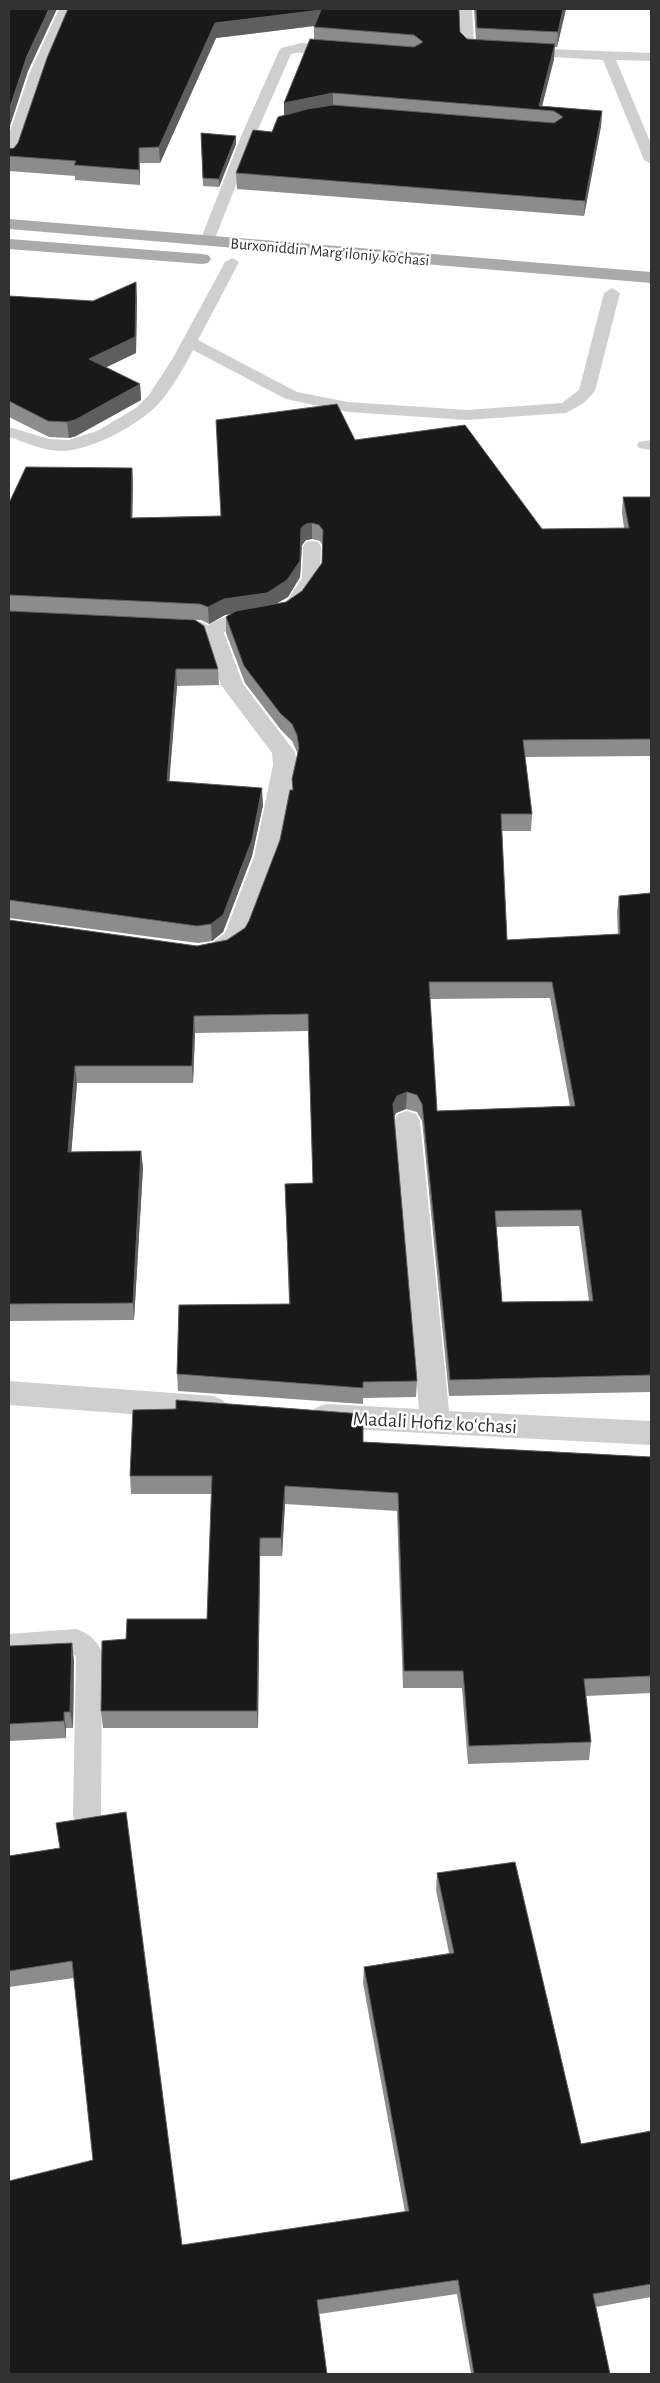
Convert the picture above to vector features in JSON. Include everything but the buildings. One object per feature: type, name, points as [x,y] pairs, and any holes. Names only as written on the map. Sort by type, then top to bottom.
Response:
[{"type":"main road","name":"Burxoniddin Marg’iloniy ko’chasi","points":[[9,224],[651,278]]},
{"type":"main road","name":"Burxoniddin Marg’iloniy ko’chasi","points":[[9,244],[251,264]]},
{"type":"main road","points":[[592,291],[632,295]]},
{"type":"street","points":[[9,158],[38,72],[67,9]]},
{"type":"street","points":[[153,627],[201,629],[216,638],[232,684],[283,752],[285,765],[266,857],[236,938],[220,950],[198,953],[189,952]]},
{"type":"street","points":[[407,1122],[435,1422]]},
{"type":"street","points":[[9,1393],[237,1410]]},
{"type":"street","name":"Madali Hofiz koʻchasi","points":[[296,1414],[651,1433]]},
{"type":"lane","points":[[466,9],[468,47],[477,50],[651,57]]},
{"type":"lane","points":[[207,241],[249,134],[286,51],[301,48],[348,51]]},
{"type":"lane","points":[[608,56],[647,134],[651,160]]},
{"type":"lane","points":[[249,134],[268,129]]},
{"type":"lane","points":[[9,432],[60,446],[103,434],[142,411],[155,398],[190,342],[232,262]]},
{"type":"lane","points":[[190,342],[292,396],[348,407],[466,415],[566,408],[587,391],[612,293]]},
{"type":"lane","points":[[209,633],[231,621],[275,614],[295,602],[311,578],[312,546]]},
{"type":"lane","points":[[9,1645],[76,1640],[89,1652],[87,1816]]}]
